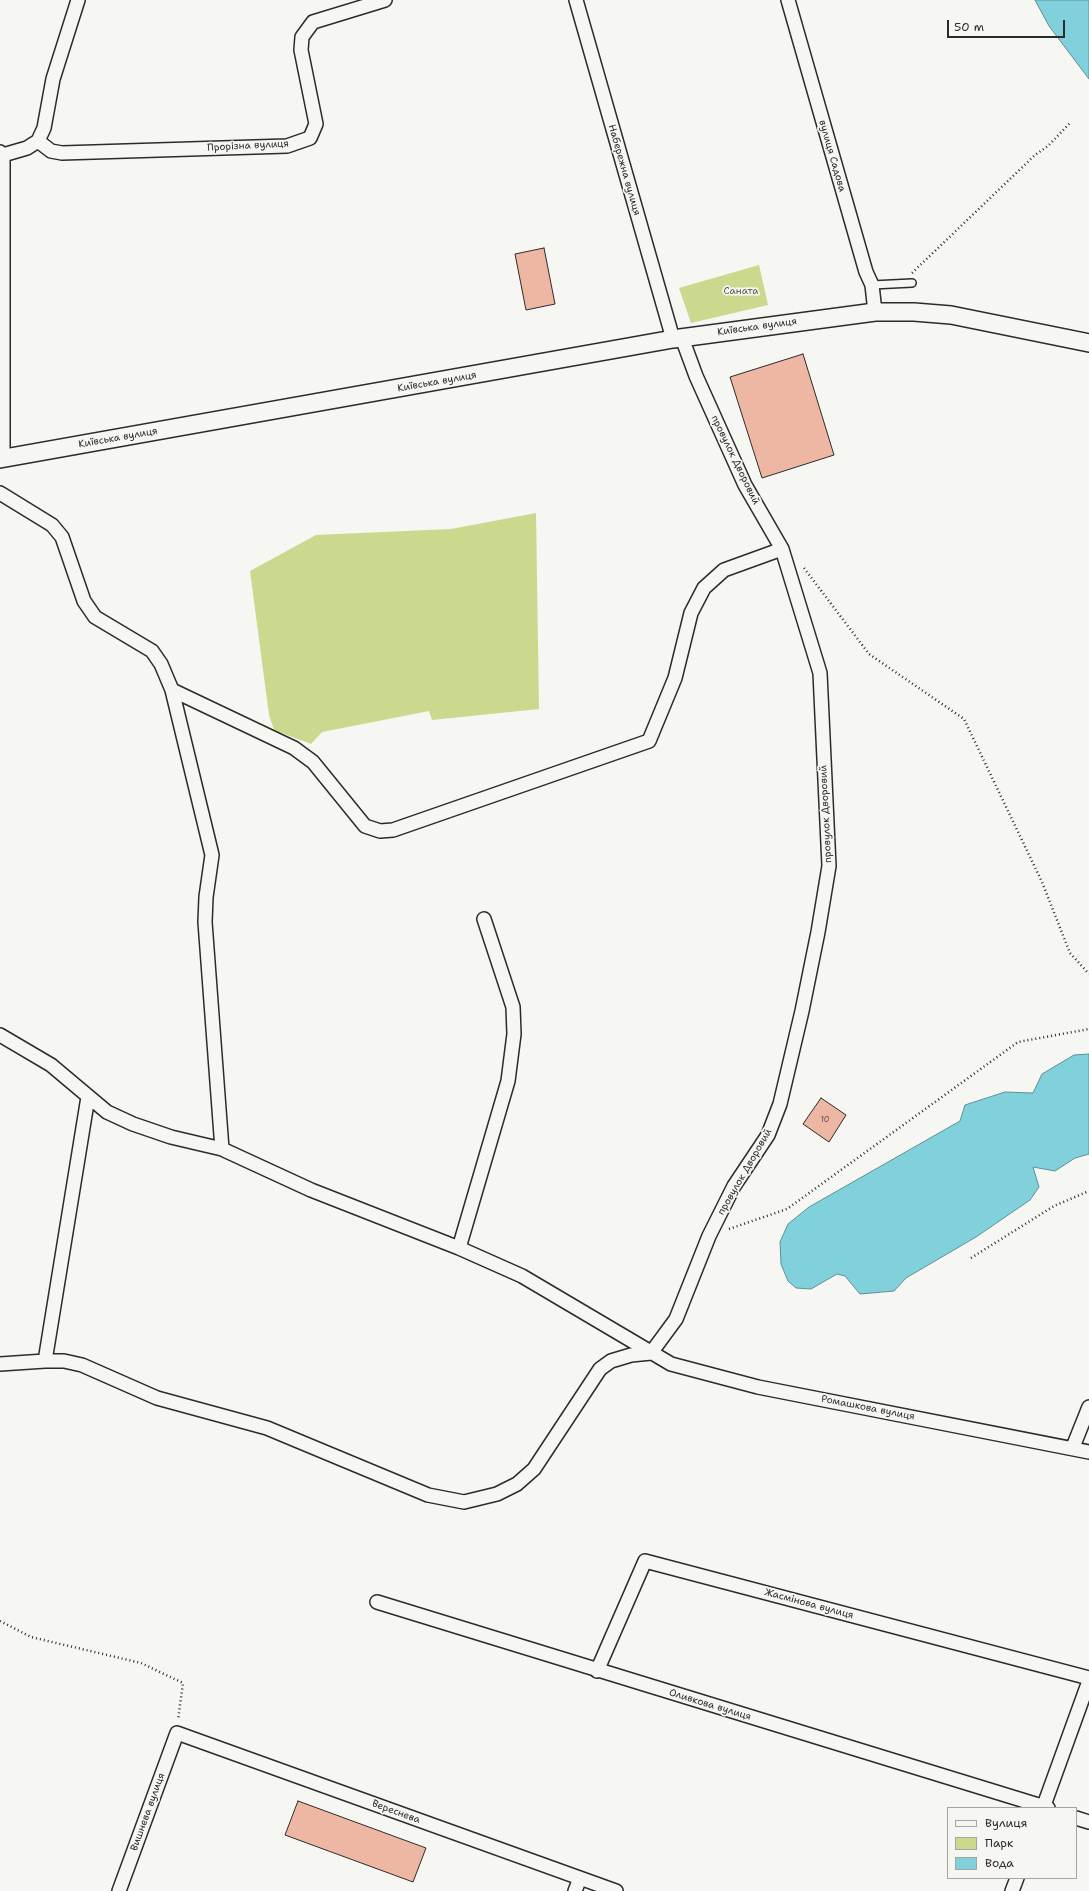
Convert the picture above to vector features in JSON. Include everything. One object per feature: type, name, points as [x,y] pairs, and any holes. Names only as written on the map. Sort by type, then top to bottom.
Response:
[{"type":"street","points":[[2,459],[2,154],[27,148],[38,141],[44,128],[53,79],[78,0]]},
{"type":"street","name":"Прорізна вулиця","points":[[38,141],[51,151],[62,153],[287,146],[310,138],[316,124],[301,50],[302,37],[313,22],[385,0]]},
{"type":"street","name":"Набережна вулиця","points":[[576,0],[678,338]]},
{"type":"street","name":"вулиця Садова","points":[[788,0],[866,272],[872,285],[876,312]]},
{"type":"street","name":"Київська вулиця","points":[[2,459],[678,338],[876,312],[914,312],[951,315],[1001,324],[1089,344]]},
{"type":"street","name":"провулок Дворовий","points":[[652,1353],[676,1319],[709,1236],[734,1186],[768,1135],[780,1104],[805,997],[829,866],[820,673],[783,552],[745,485],[678,338]]},
{"type":"street","points":[[0,493],[52,526],[62,537],[84,601],[95,617],[152,651],[161,664],[172,690],[212,855],[206,896],[206,922],[222,1150]]},
{"type":"street","points":[[172,690],[294,748],[313,762],[365,826],[380,831],[393,830],[650,741],[675,678],[691,613],[704,588],[724,570],[783,552]]},
{"type":"street","points":[[459,1248],[508,1081],[514,1034],[513,1007],[484,919]]},
{"type":"street","name":"Ромашкова вулиця","points":[[0,1035],[51,1065],[72,1081],[106,1112],[133,1124],[171,1137],[222,1150],[311,1190],[459,1248],[522,1276],[671,1364],[758,1387],[1073,1447],[1089,1452]]},
{"type":"street","points":[[46,1361],[88,1097]]},
{"type":"street","points":[[0,1364],[64,1361],[82,1365],[157,1398],[267,1428],[428,1495],[464,1502],[497,1494],[517,1484],[534,1469],[600,1369],[611,1361],[631,1355],[652,1353]]},
{"type":"street","points":[[1073,1447],[1089,1407]]},
{"type":"street","name":"Жасмінова вулиця","points":[[597,1671],[645,1561],[1089,1678]]},
{"type":"street","name":"Оливкова вулиця","points":[[377,1602],[597,1671],[1045,1807]]},
{"type":"street","points":[[1045,1807],[1089,1681]]},
{"type":"street","name":"Вереснева","points":[[176,1733],[616,1891]]},
{"type":"street","name":"Вишнева вулиця","points":[[119,1891],[176,1733]]},
{"type":"street","points":[[1077,1818],[1089,1822]]},
{"type":"street","points":[[575,1891],[580,1878]]},
{"type":"street","points":[[1012,1891],[1017,1879]]},
{"type":"lane","points":[[872,285],[912,283]]},
{"type":"path","points":[[902,284],[915,268],[1035,155],[1048,146],[1070,123]]},
{"type":"path","points":[[783,552],[795,556],[869,654],[964,719],[1042,882],[1070,953],[1089,974]]},
{"type":"path","points":[[709,1236],[787,1209],[1018,1042],[1089,1029]]},
{"type":"path","points":[[971,1258],[1054,1206],[1089,1192]]},
{"type":"path","points":[[0,1621],[31,1637],[140,1663],[183,1683],[176,1733]]},
{"type":"green space","name":"Саната","points":[[759,265],[768,305],[691,323],[679,288]]},
{"type":"green space","points":[[536,513],[539,709],[432,720],[429,711],[322,732],[311,744],[274,730],[269,715],[250,571],[316,535],[451,529]]},
{"type":"water","points":[[1035,0],[1089,0],[1089,79],[1049,26]]},
{"type":"water","points":[[1089,1054],[1089,1154],[1075,1158],[1055,1171],[1033,1167],[1039,1187],[1030,1200],[976,1237],[906,1278],[894,1291],[860,1294],[845,1276],[837,1274],[811,1289],[796,1288],[788,1281],[781,1264],[780,1242],[788,1224],[809,1207],[960,1121],[965,1105],[1005,1092],[1033,1093],[1042,1074],[1074,1055]]},
{"type":"building","points":[[544,248],[555,304],[526,310],[515,254]]},
{"type":"building","points":[[803,354],[834,455],[762,478],[730,377]]},
{"type":"building","points":[[821,1098],[846,1115],[829,1142],[803,1124]]},
{"type":"building","points":[[298,1801],[426,1848],[413,1882],[285,1835]]}]
